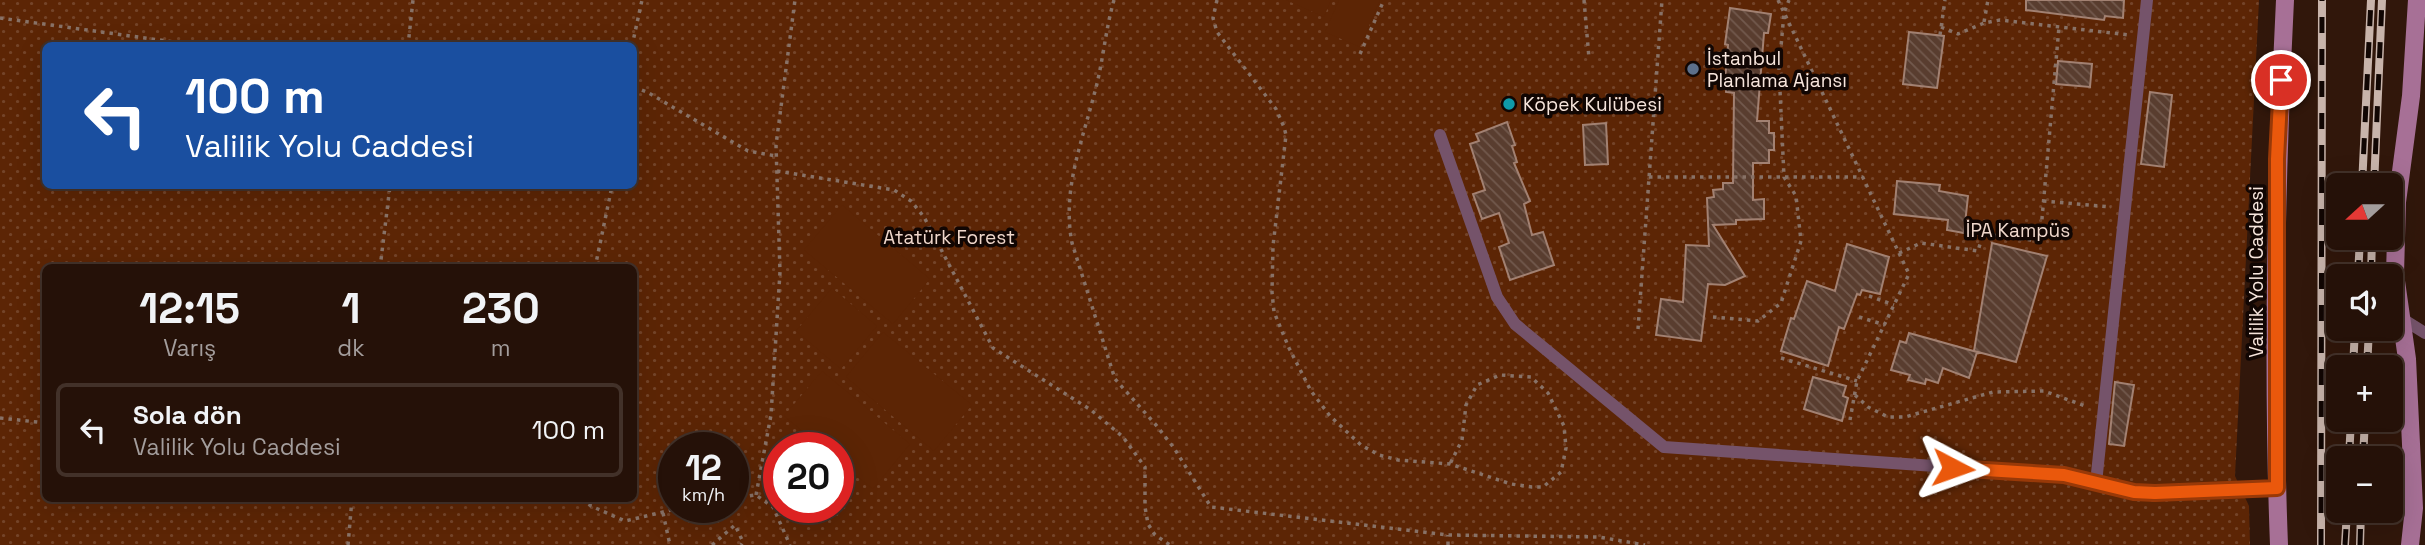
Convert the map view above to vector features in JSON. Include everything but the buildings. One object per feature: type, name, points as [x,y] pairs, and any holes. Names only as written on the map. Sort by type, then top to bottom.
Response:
[{"type":"main road","name":"Valilik Yolu Caddesi","points":[[2279,545],[2277,159],[2285,0]]},
{"type":"main road","points":[[2395,264],[2397,202],[2420,32],[2417,0]]},
{"type":"main road","points":[[2403,331],[2407,359],[2414,508],[2410,545]]},
{"type":"lane","points":[[2096,483],[2147,0]]},
{"type":"lane","points":[[1440,135],[1497,297],[1516,324],[1664,447],[2064,475],[2134,492],[2277,488]]},
{"type":"lane","points":[[2403,318],[2425,333]]},
{"type":"path","points":[[408,42],[413,0]]},
{"type":"path","points":[[633,42],[642,0]]},
{"type":"path","points":[[756,495],[772,402],[780,272],[776,156],[795,0]]},
{"type":"path","points":[[1114,0],[1095,93],[1072,176],[1067,220],[1083,285],[1115,379],[1168,440],[1210,507],[1448,535],[1599,537],[1645,545]]},
{"type":"path","points":[[1217,0],[1213,18],[1217,32],[1276,108],[1286,135],[1273,246],[1274,312],[1311,391],[1330,416],[1361,445],[1388,458],[1450,464],[1511,484],[1543,487],[1561,472],[1566,448],[1564,426],[1548,393],[1531,377],[1500,375],[1477,385],[1466,405],[1462,440],[1450,464]]},
{"type":"path","points":[[1360,54],[1384,0]]},
{"type":"path","points":[[1584,0],[1589,58]]},
{"type":"path","points":[[1638,329],[1662,0]]},
{"type":"path","points":[[1778,0],[1909,274],[1857,382],[1850,420]]},
{"type":"path","points":[[1713,317],[1759,321],[1781,303],[1801,241],[1796,197],[1784,177],[1779,69],[1784,13],[1789,0]]},
{"type":"path","points":[[1940,35],[1945,0]]},
{"type":"path","points":[[1984,23],[1988,0]]},
{"type":"path","points":[[0,18],[174,42]]},
{"type":"path","points":[[1941,27],[1958,34],[1984,23],[2000,20],[2143,37]]},
{"type":"path","points":[[1899,253],[1921,243],[1979,251],[1983,234],[2040,241],[2059,27]]},
{"type":"path","points":[[637,89],[647,92],[748,151],[776,156]]},
{"type":"path","points":[[777,171],[894,190],[911,201],[923,216],[993,348],[1091,410],[1123,437],[1145,467],[1145,507],[1148,524],[1155,535],[1170,545]]},
{"type":"path","points":[[1649,177],[1863,177]]},
{"type":"path","points":[[380,264],[390,189]]},
{"type":"path","points":[[596,264],[611,189]]},
{"type":"path","points":[[2043,201],[2125,209]]},
{"type":"path","points":[[1869,296],[1894,305]]},
{"type":"path","points":[[1859,317],[1885,325]]},
{"type":"path","points":[[1782,358],[1857,382]]},
{"type":"path","points":[[1855,396],[1868,407],[1888,416],[1905,417],[1993,392],[2024,390],[2044,391],[2080,405],[2104,410]]},
{"type":"path","points":[[0,418],[42,423]]},
{"type":"path","points":[[749,496],[756,495],[773,507],[790,545]]},
{"type":"path","points":[[348,545],[352,502]]},
{"type":"path","points":[[586,502],[625,521],[658,514]]},
{"type":"path","points":[[665,523],[670,545]]},
{"type":"path","points":[[712,545],[735,525],[743,542],[741,545]]},
{"type":"path","points":[[1448,535],[1448,545]]},
{"type":"green space","points":[[0,0],[2259,0],[2235,476],[2249,506],[2250,545],[0,545]]},
{"type":"green space","points":[[1286,0],[1331,0],[1324,17]]},
{"type":"green space","points":[[1339,0],[1380,0],[1360,47],[1325,32]]},
{"type":"green space","points":[[842,205],[930,279],[893,324],[804,250]]},
{"type":"green space","points":[[832,288],[877,326],[841,369],[796,331]]},
{"type":"green space","points":[[883,332],[972,405],[934,451],[846,377]]},
{"type":"green space","points":[[822,371],[910,444],[873,489],[854,474],[854,432],[804,432],[784,416]]},
{"type":"railway","points":[[2321,545],[2322,0]]},
{"type":"railway","points":[[2363,173],[2371,0]]},
{"type":"railway","points":[[2375,173],[2382,0]]},
{"type":"railway","points":[[2359,250],[2359,264]]},
{"type":"railway","points":[[2371,264],[2372,250]]},
{"type":"railway","points":[[2354,341],[2354,355]]},
{"type":"railway","points":[[2368,341],[2368,355]]},
{"type":"railway","points":[[2350,432],[2350,446]]},
{"type":"railway","points":[[2364,432],[2364,446]]},
{"type":"railway","points":[[2345,545],[2346,523]]},
{"type":"railway","points":[[2360,545],[2361,523]]},
{"type":"place","name":"İstanbul Planlama Ajansı","points":[[1693,69]]},
{"type":"place","name":"Köpek Kulübesi","points":[[1509,104]]},
{"type":"route","points":[[1953,468],[2064,475],[2134,492],[2176,493],[2277,488],[2277,159],[2281,80]]},
{"type":"park label","name":"İPA Kampüs","points":[[2018,230]]},
{"type":"park label","name":"Atatürk Forest","points":[[949,237]]}]
